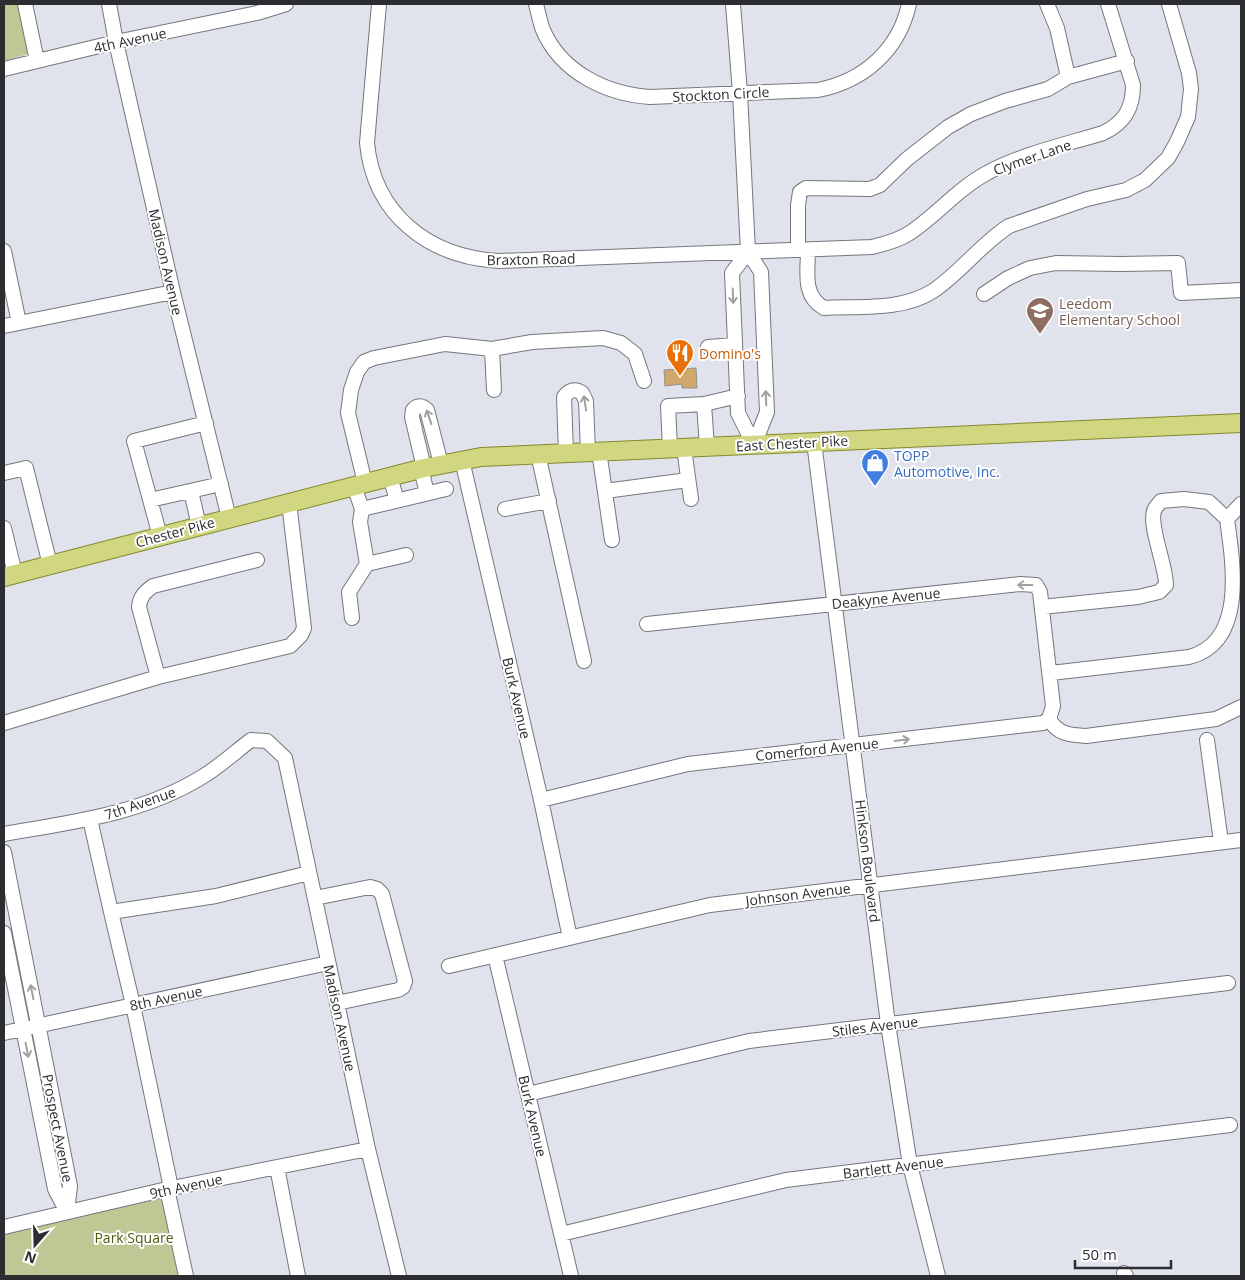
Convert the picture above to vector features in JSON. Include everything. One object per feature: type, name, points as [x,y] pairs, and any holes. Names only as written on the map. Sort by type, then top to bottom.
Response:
[{"type":"main road","name":"East Chester Pike","points":[[355,486],[462,460],[538,454],[1241,424]]},
{"type":"main road","name":"Chester Pike","points":[[9,575],[355,486]]},
{"type":"street","points":[[26,4],[36,62]]},
{"type":"street","name":"Madison Avenue","points":[[110,4],[116,42],[173,292],[229,518]]},
{"type":"street","name":"4th Avenue","points":[[4,69],[116,42],[257,13],[286,4]]},
{"type":"street","name":"Braxton Road","points":[[379,4],[368,126],[368,160],[374,178],[392,211],[423,238],[447,251],[463,256],[480,260],[499,261],[748,252]]},
{"type":"street","name":"Stockton Circle","points":[[536,4],[543,30],[559,54],[570,66],[605,88],[629,96],[650,97],[818,90],[836,86],[854,78],[881,57],[894,41],[904,24],[909,4]]},
{"type":"street","points":[[733,4],[740,93],[748,252],[761,272],[767,412],[754,445]]},
{"type":"street","points":[[1047,4],[1057,28],[1068,77]]},
{"type":"street","name":"Clymer Lane","points":[[748,252],[872,247],[890,242],[907,235],[968,184],[988,172],[1012,161],[1103,133],[1115,127],[1125,117],[1133,97],[1133,85],[1108,4]]},
{"type":"street","points":[[1127,61],[1068,77],[1048,89],[1005,101],[971,114],[948,127],[913,154],[880,185],[870,189],[806,188],[800,192],[798,205],[803,250],[809,292],[812,299],[824,308],[882,307],[920,297],[932,292],[951,277],[998,233],[1009,226],[1087,199],[1126,190],[1145,180],[1168,158],[1190,108],[1192,89],[1189,73],[1169,4]]},
{"type":"street","points":[[4,251],[19,323]]},
{"type":"street","points":[[748,252],[732,273],[738,413],[754,445]]},
{"type":"street","points":[[984,294],[1008,278],[1030,268],[1056,263],[1178,263],[1181,293],[1241,290]]},
{"type":"street","points":[[4,326],[173,292]]},
{"type":"street","points":[[368,564],[360,522],[362,509],[355,486],[348,413],[351,390],[357,372],[364,362],[445,344],[492,349],[532,342],[603,338],[621,343],[635,354],[644,381]]},
{"type":"street","points":[[708,347],[735,345]]},
{"type":"street","points":[[492,349],[494,390]]},
{"type":"street","points":[[566,453],[564,397],[574,390],[582,393],[586,400],[594,452],[605,491],[612,540]]},
{"type":"street","points":[[691,499],[688,480],[677,448],[668,406],[704,404],[738,396]]},
{"type":"street","points":[[704,404],[706,447]]},
{"type":"street","points":[[160,536],[134,441],[206,424]]},
{"type":"street","name":"Hinkson Boulevard","points":[[814,442],[872,885],[888,1024],[910,1165],[938,1276]]},
{"type":"street","points":[[538,454],[584,661]]},
{"type":"street","name":"Burk Avenue","points":[[462,460],[541,800],[570,938]]},
{"type":"street","points":[[427,493],[429,467]]},
{"type":"street","points":[[4,473],[26,468],[50,565]]},
{"type":"street","points":[[390,476],[397,500]]},
{"type":"street","points":[[605,491],[688,480]]},
{"type":"street","points":[[150,500],[221,484]]},
{"type":"street","points":[[362,509],[446,489]]},
{"type":"street","points":[[191,491],[199,526]]},
{"type":"street","points":[[1042,607],[1138,597],[1159,592],[1166,585],[1166,572],[1158,546],[1153,518],[1155,508],[1161,501],[1184,499],[1209,502],[1227,519],[1237,588],[1237,611],[1228,631],[1215,647],[1208,652],[1189,657],[1051,673],[1053,706],[1049,720],[1054,729],[1072,736],[1086,736],[1216,719],[1241,707]]},
{"type":"street","points":[[505,509],[549,501]]},
{"type":"street","points":[[4,723],[158,678],[290,646],[301,635],[304,628],[289,503]]},
{"type":"street","points":[[1227,519],[1241,504]]},
{"type":"street","points":[[4,528],[9,575]]},
{"type":"street","points":[[352,618],[349,592],[368,564],[406,555]]},
{"type":"street","points":[[158,678],[139,607],[144,592],[153,586],[257,560]]},
{"type":"street","name":"Deakyne Avenue","points":[[647,624],[1028,584],[1036,585],[1040,592],[1051,673]]},
{"type":"street","name":"Comerford Avenue","points":[[541,800],[688,764],[1044,724],[1049,720]]},
{"type":"street","name":"7th Avenue","points":[[4,834],[90,819],[130,809],[167,796],[203,777],[251,740],[267,741],[285,758]]},
{"type":"street","points":[[1207,740],[1221,842]]},
{"type":"street","name":"Madison Avenue","points":[[285,758],[368,1149],[399,1276]]},
{"type":"street","points":[[90,819],[133,1005],[186,1276]]},
{"type":"street","name":"Johnson Avenue","points":[[449,966],[710,905],[1241,840]]},
{"type":"street","name":"Prospect Avenue","points":[[4,852],[70,1186],[67,1212]]},
{"type":"street","points":[[111,912],[216,896],[310,873]]},
{"type":"street","points":[[315,898],[370,887],[377,889],[382,894],[405,981],[403,987],[398,990],[337,1002]]},
{"type":"street","name":"Prospect Avenue","points":[[4,933],[55,1189],[67,1212]]},
{"type":"street","name":"Burk Avenue","points":[[495,955],[571,1276]]},
{"type":"street","name":"8th Avenue","points":[[4,1033],[328,963]]},
{"type":"street","name":"Stiles Avenue","points":[[528,1094],[749,1041],[1228,983]]},
{"type":"street","name":"Bartlett Avenue","points":[[561,1234],[786,1180],[1230,1125]]},
{"type":"street","name":"9th Avenue","points":[[4,1227],[169,1189],[368,1149]]},
{"type":"street","points":[[277,1167],[298,1276]]},
{"type":"green space","points":[[4,4],[18,4],[28,54],[4,61]]},
{"type":"green space","name":"Park Square","points":[[167,1189],[183,1276],[4,1276],[4,1227]]},
{"type":"building","name":"Domino's","points":[[696,368],[697,388],[682,388],[682,384],[665,386],[664,370]]},
{"type":"place","name":"Leedom Elementary School","points":[[1040,335]]},
{"type":"place","name":"Domino's","points":[[680,377]]},
{"type":"place","name":"TOPP Automotive, Inc.","points":[[875,487]]}]
